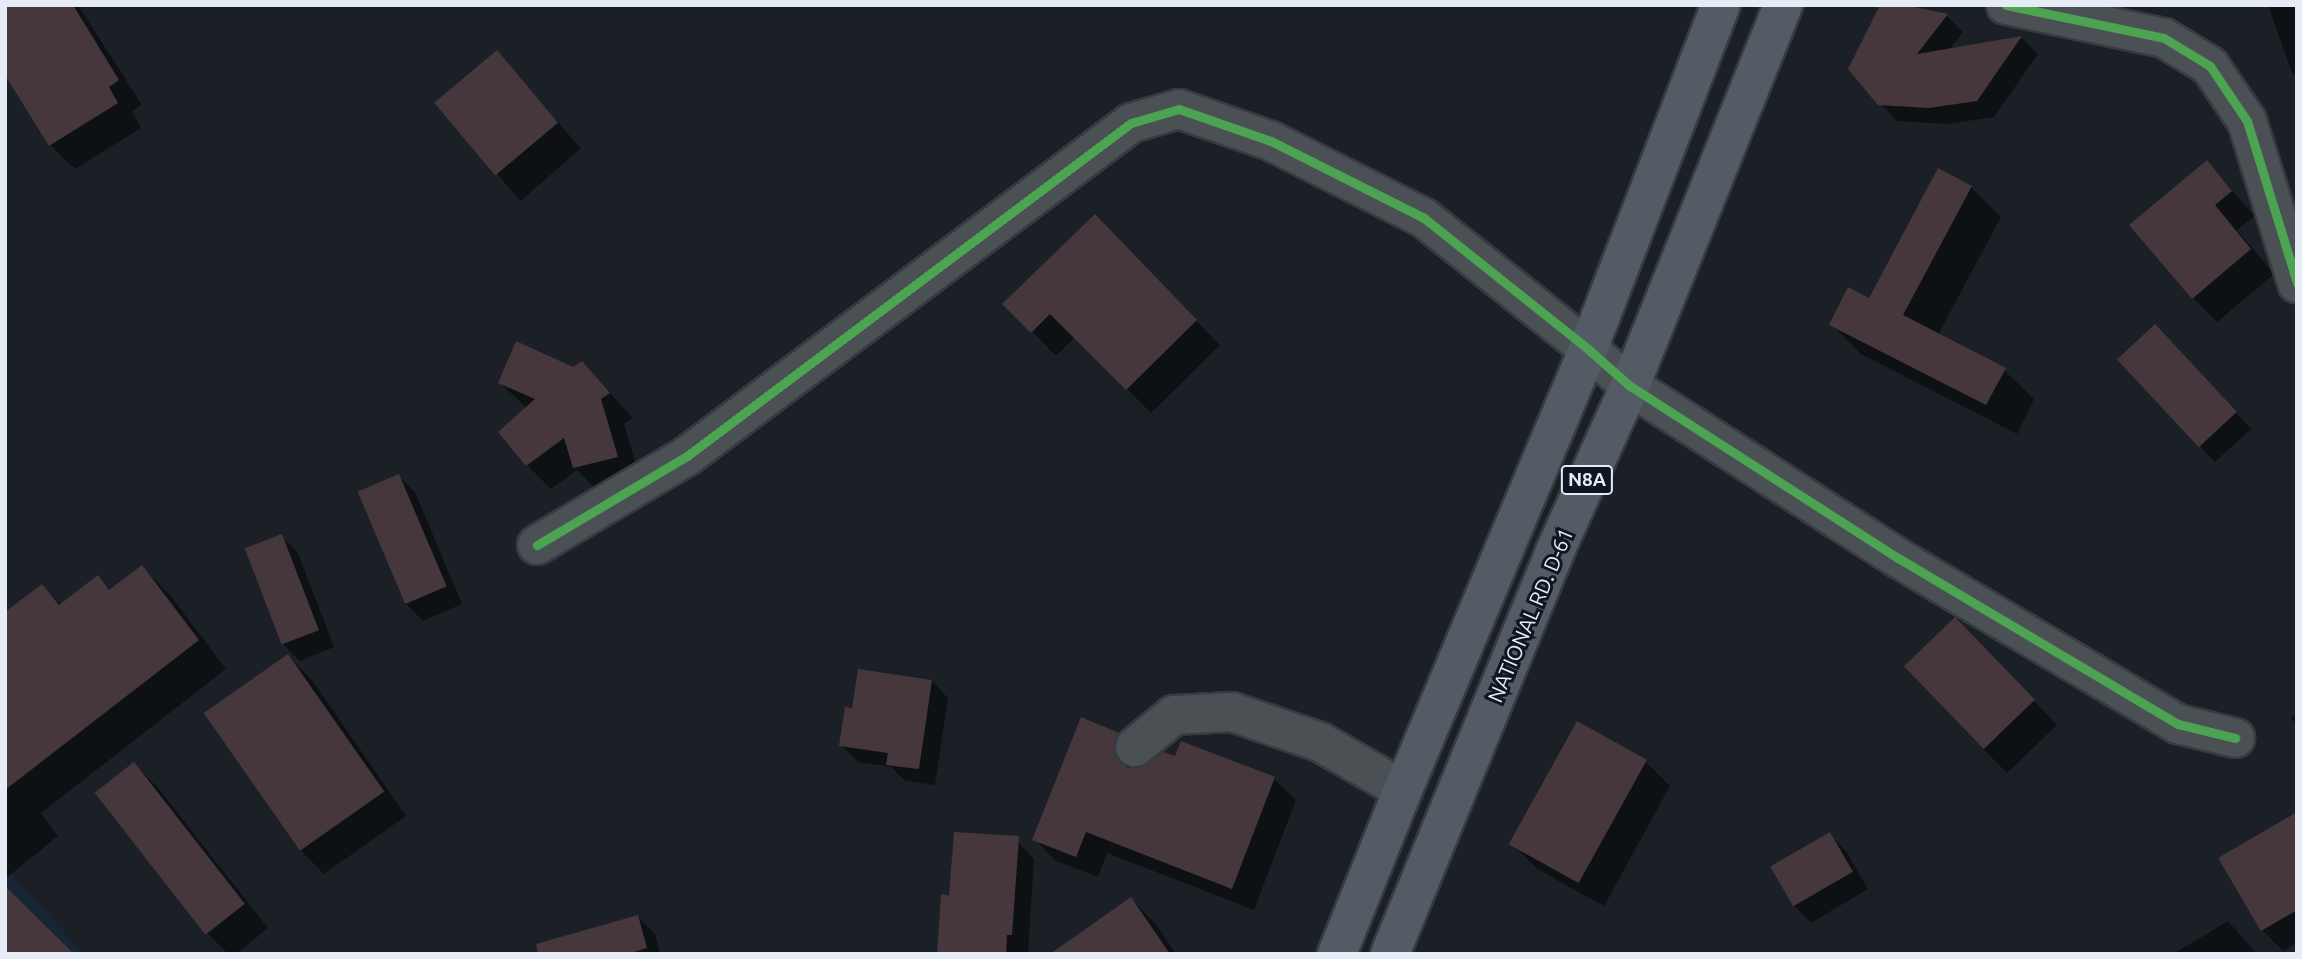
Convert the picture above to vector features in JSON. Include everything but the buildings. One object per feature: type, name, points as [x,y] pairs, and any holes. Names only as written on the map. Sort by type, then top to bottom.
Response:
[{"type":"highway","name":"N8A","points":[[1337,954],[1588,349],[1721,5]]},
{"type":"highway","name":"NATIONAL RD. D-61","points":[[1390,954],[1555,551],[1630,386],[1783,5]]},
{"type":"street","points":[[2006,5],[2164,38],[2210,66],[2247,121],[2297,283]]},
{"type":"street","points":[[537,545],[687,456],[1131,123],[1179,109],[1271,141],[1424,218],[1588,349],[1630,386],[1898,558],[2178,724],[2235,738]]},
{"type":"street","points":[[1135,747],[1174,715],[1232,712],[1320,742],[1403,790]]},
{"type":"shaded area","points":[[5,868],[84,954],[5,954]]},
{"type":"cycle path","points":[[2006,5],[2164,38],[2210,66],[2247,121],[2297,283]]},
{"type":"cycle path","points":[[537,545],[687,456],[1131,123],[1179,109],[1271,141],[1424,218],[1588,349],[1630,386],[1898,558],[2178,724],[2235,738]]}]
